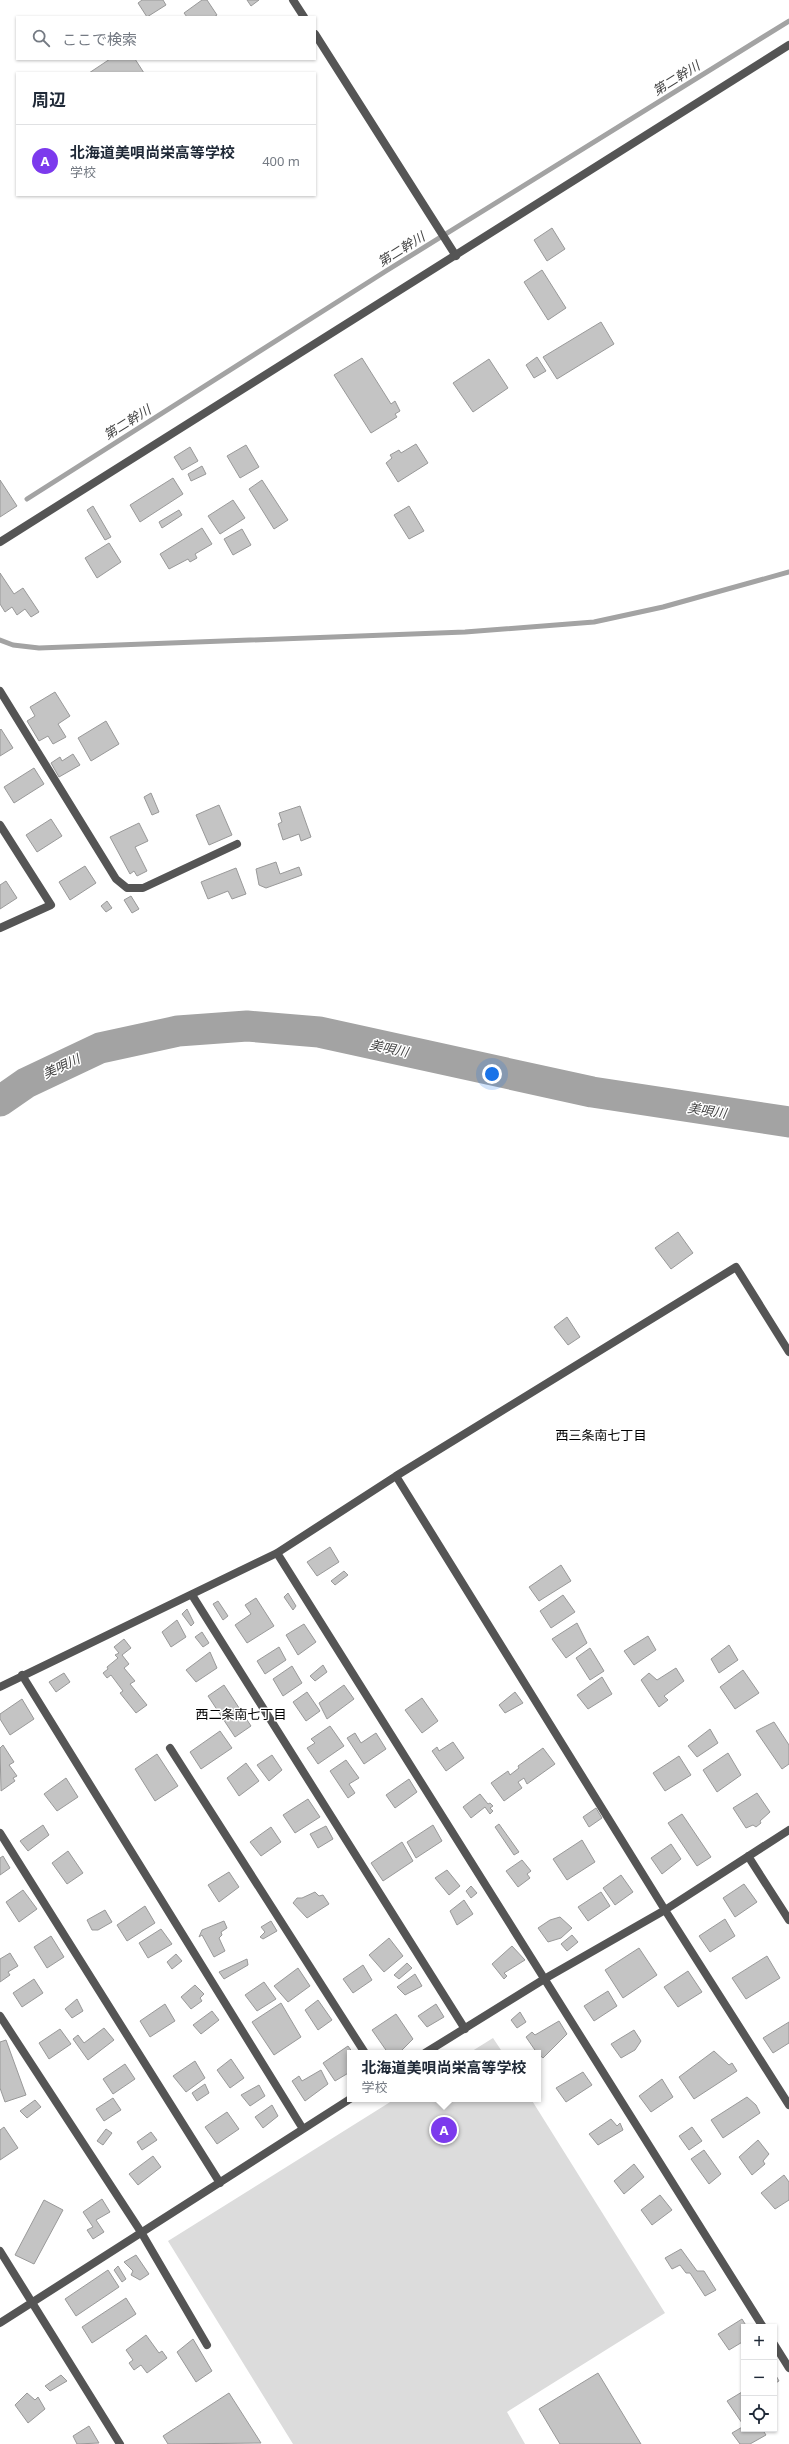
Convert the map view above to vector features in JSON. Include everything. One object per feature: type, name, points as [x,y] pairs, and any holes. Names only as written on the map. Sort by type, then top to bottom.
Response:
[{"type":"street","points":[[293,0],[303,16]]},
{"type":"street","points":[[316,36],[456,256]]},
{"type":"street","points":[[0,542],[789,46]]},
{"type":"street","points":[[0,691],[116,879],[127,888],[143,888],[237,844]]},
{"type":"street","points":[[0,825],[51,905],[0,928]]},
{"type":"street","points":[[0,1687],[277,1553],[396,1476],[736,1268],[789,1352]]},
{"type":"street","points":[[396,1476],[665,1910],[789,2105]]},
{"type":"street","points":[[277,1553],[546,1978],[761,2324]]},
{"type":"street","points":[[192,1595],[466,2029]]},
{"type":"street","points":[[22,1676],[303,2129]]},
{"type":"street","points":[[170,1748],[364,2050]]},
{"type":"street","points":[[430,2050],[546,1978],[665,1910],[789,1830]]},
{"type":"street","points":[[0,1833],[220,2183]]},
{"type":"street","points":[[748,1856],[789,1920]]},
{"type":"street","points":[[0,2016],[141,2232],[207,2345]]},
{"type":"street","points":[[0,2323],[32,2301],[347,2101]]},
{"type":"street","points":[[0,2251],[120,2444]]},
{"type":"street","points":[[777,2349],[789,2368]]},
{"type":"shaded area","points":[[493,2038],[501,2050],[474,2050]]},
{"type":"shaded area","points":[[390,2102],[533,2102],[665,2313],[507,2412],[525,2444],[293,2444],[168,2241]]},
{"type":"building","points":[[142,0],[163,0],[166,5],[146,16],[138,3]]},
{"type":"building","points":[[202,0],[207,0],[217,15],[186,16],[184,13]]},
{"type":"building","points":[[247,0],[259,0],[251,6]]},
{"type":"building","points":[[108,60],[136,60],[143,72],[90,72]]},
{"type":"building","points":[[552,228],[565,249],[547,261],[534,240]]},
{"type":"building","points":[[542,270],[566,308],[548,320],[524,282]]},
{"type":"building","points":[[601,322],[614,344],[557,379],[543,357]]},
{"type":"building","points":[[537,357],[546,371],[534,378],[526,365]]},
{"type":"building","points":[[362,358],[391,404],[395,401],[400,411],[395,414],[397,417],[371,433],[334,375]]},
{"type":"building","points":[[489,359],[508,388],[473,412],[453,383]]},
{"type":"building","points":[[416,444],[428,463],[398,482],[386,463],[392,458],[390,455],[399,450],[401,453]]},
{"type":"building","points":[[246,445],[259,467],[240,478],[227,456]]},
{"type":"building","points":[[190,447],[198,461],[182,470],[174,457]]},
{"type":"building","points":[[202,466],[206,474],[191,481],[188,474]]},
{"type":"building","points":[[173,478],[183,494],[140,522],[130,505]]},
{"type":"building","points":[[0,480],[17,506],[0,517]]},
{"type":"building","points":[[262,480],[288,520],[274,529],[249,489]]},
{"type":"building","points":[[233,500],[245,518],[220,534],[208,516]]},
{"type":"building","points":[[93,506],[111,537],[105,540],[87,510]]},
{"type":"building","points":[[409,506],[424,531],[409,539],[394,515]]},
{"type":"building","points":[[179,510],[182,515],[162,528],[159,522]]},
{"type":"building","points":[[202,528],[212,544],[195,554],[197,558],[190,562],[188,559],[169,569],[160,554]]},
{"type":"building","points":[[242,529],[251,545],[233,555],[224,539]]},
{"type":"building","points":[[109,543],[121,562],[97,578],[85,558]]},
{"type":"building","points":[[0,573],[14,594],[23,588],[39,612],[31,617],[25,609],[17,615],[12,607],[5,612],[0,604]]},
{"type":"building","points":[[55,692],[70,716],[58,724],[66,737],[53,744],[48,736],[39,741],[27,721],[35,716],[30,707]]},
{"type":"building","points":[[106,721],[119,744],[91,761],[78,738]]},
{"type":"building","points":[[1,729],[13,748],[0,756],[0,730]]},
{"type":"building","points":[[73,754],[80,765],[59,777],[51,763],[60,757],[62,761]]},
{"type":"building","points":[[34,768],[44,784],[14,803],[4,787]]},
{"type":"building","points":[[151,793],[159,812],[152,815],[144,797]]},
{"type":"building","points":[[219,805],[232,835],[209,845],[196,815]]},
{"type":"building","points":[[300,806],[311,837],[301,841],[299,834],[283,840],[278,824],[282,822],[279,813]]},
{"type":"building","points":[[51,819],[62,836],[37,852],[26,835]]},
{"type":"building","points":[[139,823],[148,841],[135,847],[147,871],[137,876],[134,871],[130,874],[110,837]]},
{"type":"building","points":[[276,862],[280,874],[299,867],[302,875],[266,888],[259,885],[256,869]]},
{"type":"building","points":[[85,866],[96,883],[70,900],[59,882]]},
{"type":"building","points":[[236,868],[246,894],[232,899],[228,891],[208,899],[201,882]]},
{"type":"building","points":[[6,881],[17,898],[0,909],[0,885]]},
{"type":"building","points":[[131,896],[139,909],[132,913],[124,900]]},
{"type":"building","points":[[107,901],[112,908],[106,912],[101,906]]},
{"type":"building","points":[[678,1232],[693,1253],[671,1269],[655,1248]]},
{"type":"building","points":[[567,1317],[580,1337],[568,1345],[554,1327]]},
{"type":"building","points":[[330,1547],[339,1562],[317,1576],[307,1562]]},
{"type":"building","points":[[561,1565],[571,1581],[539,1601],[529,1587]]},
{"type":"building","points":[[344,1571],[348,1575],[335,1585],[331,1581]]},
{"type":"building","points":[[288,1593],[296,1606],[293,1610],[284,1597]]},
{"type":"building","points":[[563,1595],[575,1612],[551,1628],[540,1611]]},
{"type":"building","points":[[256,1598],[274,1626],[247,1643],[235,1625],[251,1614],[245,1605]]},
{"type":"building","points":[[218,1601],[228,1616],[223,1620],[213,1604]]},
{"type":"building","points":[[187,1609],[194,1623],[191,1626],[182,1614]]},
{"type":"building","points":[[177,1620],[186,1637],[171,1647],[162,1632]]},
{"type":"building","points":[[577,1623],[587,1643],[566,1658],[552,1639]]},
{"type":"building","points":[[304,1624],[316,1642],[298,1655],[286,1635]]},
{"type":"building","points":[[202,1632],[209,1643],[203,1647],[195,1637]]},
{"type":"building","points":[[648,1636],[656,1650],[634,1665],[624,1651]]},
{"type":"building","points":[[124,1639],[131,1648],[122,1655],[129,1664],[124,1668],[135,1681],[130,1684],[147,1705],[136,1713],[120,1693],[123,1691],[111,1675],[107,1678],[103,1673],[108,1669],[107,1667],[118,1658],[115,1655],[119,1653],[114,1647]]},
{"type":"building","points":[[729,1645],[738,1660],[719,1673],[711,1659]]},
{"type":"building","points":[[279,1647],[286,1660],[265,1674],[257,1661]]},
{"type":"building","points":[[590,1648],[604,1671],[590,1680],[576,1658]]},
{"type":"building","points":[[210,1652],[217,1668],[196,1682],[186,1670]]},
{"type":"building","points":[[323,1665],[327,1672],[315,1681],[310,1676]]},
{"type":"building","points":[[292,1666],[302,1683],[283,1696],[273,1679]]},
{"type":"building","points":[[676,1668],[684,1681],[664,1696],[668,1700],[659,1707],[641,1680],[649,1673],[657,1680]]},
{"type":"building","points":[[743,1670],[759,1693],[735,1709],[720,1687]]},
{"type":"building","points":[[64,1673],[70,1682],[56,1692],[49,1682]]},
{"type":"building","points":[[602,1677],[612,1694],[588,1709],[577,1695]]},
{"type":"building","points":[[224,1685],[251,1726],[235,1737],[208,1696]]},
{"type":"building","points":[[344,1685],[354,1699],[327,1719],[319,1703]]},
{"type":"building","points":[[307,1692],[320,1711],[306,1721],[293,1702]]},
{"type":"building","points":[[515,1692],[523,1703],[505,1713],[499,1705]]},
{"type":"building","points":[[422,1698],[438,1721],[422,1733],[405,1710]]},
{"type":"building","points":[[22,1699],[34,1719],[10,1735],[0,1719],[0,1714]]},
{"type":"building","points":[[774,1722],[789,1745],[789,1764],[782,1769],[756,1731]]},
{"type":"building","points":[[330,1726],[344,1746],[318,1764],[307,1748],[315,1743],[311,1739]]},
{"type":"building","points":[[710,1729],[718,1743],[697,1757],[688,1746]]},
{"type":"building","points":[[220,1731],[232,1748],[201,1769],[190,1752]]},
{"type":"building","points":[[355,1733],[361,1743],[376,1733],[386,1749],[364,1764],[347,1738]]},
{"type":"building","points":[[453,1742],[464,1758],[446,1771],[432,1751],[437,1747],[439,1751]]},
{"type":"building","points":[[3,1745],[14,1762],[9,1765],[17,1776],[13,1778],[15,1781],[1,1791],[0,1748]]},
{"type":"building","points":[[543,1748],[555,1764],[527,1784],[524,1778],[518,1782],[522,1788],[504,1801],[491,1783],[508,1771],[510,1775],[519,1768],[518,1766]]},
{"type":"building","points":[[728,1753],[741,1775],[717,1792],[703,1770]]},
{"type":"building","points":[[157,1754],[178,1786],[155,1801],[135,1769]]},
{"type":"building","points":[[272,1755],[282,1770],[269,1781],[257,1765]]},
{"type":"building","points":[[679,1756],[691,1775],[665,1791],[653,1773]]},
{"type":"building","points":[[346,1760],[359,1778],[349,1784],[355,1793],[348,1798],[330,1771]]},
{"type":"building","points":[[246,1763],[259,1781],[239,1796],[227,1778]]},
{"type":"building","points":[[66,1778],[78,1797],[57,1811],[44,1794]]},
{"type":"building","points":[[409,1779],[417,1792],[395,1808],[386,1795]]},
{"type":"building","points":[[757,1793],[770,1812],[756,1827],[753,1825],[746,1828],[733,1808]]},
{"type":"building","points":[[480,1794],[488,1804],[490,1803],[493,1806],[490,1808],[493,1811],[490,1814],[485,1807],[471,1818],[463,1807]]},
{"type":"building","points":[[308,1799],[320,1817],[295,1833],[283,1815]]},
{"type":"building","points":[[596,1808],[602,1818],[589,1827],[583,1817]]},
{"type":"building","points":[[682,1814],[711,1857],[697,1866],[668,1823]]},
{"type":"building","points":[[499,1824],[519,1852],[514,1855],[495,1827]]},
{"type":"building","points":[[43,1825],[49,1835],[28,1851],[20,1841]]},
{"type":"building","points":[[433,1825],[442,1841],[416,1858],[407,1842]]},
{"type":"building","points":[[326,1826],[333,1839],[318,1848],[310,1834]]},
{"type":"building","points":[[271,1827],[281,1842],[261,1856],[250,1842]]},
{"type":"building","points":[[582,1840],[595,1862],[567,1880],[553,1859]]},
{"type":"building","points":[[402,1842],[413,1861],[383,1881],[371,1863]]},
{"type":"building","points":[[671,1844],[681,1859],[662,1874],[651,1858]]},
{"type":"building","points":[[68,1851],[83,1873],[67,1884],[52,1863]]},
{"type":"building","points":[[3,1856],[10,1868],[0,1875],[0,1858]]},
{"type":"building","points":[[522,1860],[531,1871],[527,1874],[530,1878],[518,1887],[506,1871]]},
{"type":"building","points":[[447,1870],[460,1886],[449,1895],[435,1878]]},
{"type":"building","points":[[229,1872],[239,1887],[219,1902],[208,1885]]},
{"type":"building","points":[[621,1875],[633,1892],[615,1905],[603,1888]]},
{"type":"building","points":[[744,1884],[757,1902],[735,1917],[723,1898]]},
{"type":"building","points":[[471,1886],[477,1893],[471,1898],[466,1891]]},
{"type":"building","points":[[23,1890],[37,1909],[19,1922],[6,1902]]},
{"type":"building","points":[[315,1892],[319,1896],[323,1895],[329,1904],[307,1918],[293,1903],[297,1898],[302,1898]]},
{"type":"building","points":[[601,1892],[610,1906],[588,1921],[578,1907]]},
{"type":"building","points":[[464,1900],[473,1914],[457,1925],[450,1911]]},
{"type":"building","points":[[145,1906],[155,1923],[127,1941],[117,1925]]},
{"type":"building","points":[[105,1910],[112,1922],[98,1930],[92,1930],[87,1920]]},
{"type":"building","points":[[560,1917],[572,1928],[561,1938],[548,1942],[538,1928],[550,1920]]},
{"type":"building","points":[[725,1919],[735,1936],[710,1952],[699,1936]]},
{"type":"building","points":[[224,1921],[227,1928],[221,1932],[222,1935],[219,1938],[225,1951],[214,1957],[202,1935],[199,1937],[202,1930]]},
{"type":"building","points":[[271,1921],[277,1931],[263,1939],[260,1937],[265,1932],[261,1927]]},
{"type":"building","points":[[161,1929],[172,1944],[148,1958],[139,1943]]},
{"type":"building","points":[[572,1935],[578,1942],[567,1951],[561,1944]]},
{"type":"building","points":[[51,1936],[64,1957],[47,1968],[34,1947]]},
{"type":"building","points":[[389,1938],[403,1956],[384,1972],[369,1955]]},
{"type":"building","points":[[512,1946],[525,1960],[504,1973],[507,1976],[504,1979],[492,1964]]},
{"type":"building","points":[[639,1948],[657,1975],[623,1998],[605,1970]]},
{"type":"building","points":[[10,1953],[18,1966],[8,1972],[10,1975],[0,1982],[0,1959]]},
{"type":"building","points":[[176,1954],[182,1961],[172,1969],[167,1962]]},
{"type":"building","points":[[767,1956],[780,1978],[746,1999],[732,1978]]},
{"type":"building","points":[[247,1959],[248,1965],[224,1979],[219,1972]]},
{"type":"building","points":[[407,1963],[412,1968],[399,1979],[394,1975]]},
{"type":"building","points":[[363,1965],[372,1980],[353,1993],[343,1979]]},
{"type":"building","points":[[298,1968],[310,1986],[288,2002],[274,1986]]},
{"type":"building","points":[[688,1971],[702,1992],[678,2007],[664,1987]]},
{"type":"building","points":[[415,1974],[422,1986],[405,1995],[397,1987]]},
{"type":"building","points":[[34,1979],[43,1993],[22,2007],[13,1993]]},
{"type":"building","points":[[264,1982],[276,1999],[257,2011],[245,1995]]},
{"type":"building","points":[[195,1985],[204,1994],[200,1998],[202,2001],[191,2009],[181,1997]]},
{"type":"building","points":[[608,1991],[617,2006],[594,2021],[584,2006]]},
{"type":"building","points":[[77,1999],[83,2011],[72,2018],[65,2009]]},
{"type":"building","points":[[318,2000],[332,2020],[318,2030],[305,2010]]},
{"type":"building","points":[[281,2003],[301,2037],[274,2055],[252,2022]]},
{"type":"building","points":[[165,2004],[175,2021],[150,2037],[140,2021]]},
{"type":"building","points":[[436,2004],[444,2017],[427,2027],[418,2016]]},
{"type":"building","points":[[212,2011],[219,2020],[201,2034],[193,2025]]},
{"type":"building","points":[[520,2012],[526,2022],[517,2028],[511,2020]]},
{"type":"building","points":[[396,2014],[413,2039],[402,2050],[386,2050],[372,2030]]},
{"type":"building","points":[[559,2021],[567,2034],[543,2058],[541,2056],[541,2050],[535,2050],[526,2037],[532,2032],[535,2035]]},
{"type":"building","points":[[789,2022],[789,2043],[773,2053],[763,2038]]},
{"type":"building","points":[[104,2028],[114,2040],[88,2060],[73,2039],[78,2035],[84,2043]]},
{"type":"building","points":[[60,2029],[71,2044],[49,2059],[39,2043]]},
{"type":"building","points":[[634,2030],[641,2041],[635,2050],[621,2058],[611,2044]]},
{"type":"building","points":[[6,2040],[26,2095],[5,2102],[0,2088],[0,2042]]},
{"type":"building","points":[[348,2046],[351,2050],[347,2050],[347,2074],[335,2081],[323,2063]]},
{"type":"building","points":[[714,2051],[729,2065],[732,2063],[737,2071],[694,2099],[679,2077]]},
{"type":"building","points":[[231,2059],[244,2078],[230,2088],[217,2070]]},
{"type":"building","points":[[195,2061],[205,2078],[186,2092],[173,2076]]},
{"type":"building","points":[[125,2064],[135,2079],[113,2094],[103,2079]]},
{"type":"building","points":[[321,2070],[328,2084],[305,2101],[292,2081],[299,2076],[302,2081]]},
{"type":"building","points":[[583,2072],[592,2085],[566,2102],[556,2088]]},
{"type":"building","points":[[662,2079],[673,2097],[651,2112],[639,2096]]},
{"type":"building","points":[[205,2084],[209,2093],[197,2101],[192,2093]]},
{"type":"building","points":[[259,2085],[265,2096],[250,2106],[241,2095]]},
{"type":"building","points":[[747,2097],[756,2105],[760,2113],[723,2138],[711,2120]]},
{"type":"building","points":[[113,2098],[121,2110],[104,2121],[96,2109]]},
{"type":"building","points":[[35,2100],[41,2107],[27,2118],[20,2111]]},
{"type":"building","points":[[272,2105],[278,2116],[263,2128],[255,2117]]},
{"type":"building","points":[[227,2112],[239,2129],[217,2144],[205,2127]]},
{"type":"building","points":[[611,2119],[617,2126],[620,2123],[623,2130],[598,2145],[589,2134]]},
{"type":"building","points":[[4,2127],[18,2148],[0,2160],[0,2130]]},
{"type":"building","points":[[692,2127],[702,2141],[689,2150],[679,2136]]},
{"type":"building","points":[[106,2129],[112,2133],[103,2145],[97,2141]]},
{"type":"building","points":[[151,2132],[157,2140],[142,2150],[137,2142]]},
{"type":"building","points":[[758,2140],[769,2154],[763,2161],[765,2164],[752,2175],[739,2157]]},
{"type":"building","points":[[704,2150],[721,2174],[709,2184],[691,2159]]},
{"type":"building","points":[[153,2156],[161,2167],[138,2185],[129,2174]]},
{"type":"building","points":[[634,2164],[644,2177],[624,2194],[614,2181]]},
{"type":"building","points":[[784,2175],[789,2182],[789,2200],[775,2209],[761,2193]]},
{"type":"building","points":[[660,2195],[672,2210],[652,2225],[641,2210]]},
{"type":"building","points":[[102,2199],[110,2212],[96,2220],[104,2232],[93,2239],[87,2230],[93,2227],[83,2212]]},
{"type":"building","points":[[44,2200],[63,2210],[34,2264],[15,2255]]},
{"type":"building","points":[[681,2249],[697,2271],[704,2271],[716,2290],[705,2296],[690,2273],[686,2273],[680,2265],[672,2269],[665,2258]]},
{"type":"building","points":[[136,2255],[149,2274],[140,2280],[131,2275],[133,2271],[124,2262]]},
{"type":"building","points":[[118,2266],[126,2279],[122,2282],[114,2270]]},
{"type":"building","points":[[108,2270],[119,2287],[76,2316],[65,2299]]},
{"type":"building","points":[[126,2298],[136,2314],[92,2343],[82,2327]]},
{"type":"building","points":[[742,2319],[745,2324],[741,2324],[741,2343],[729,2350],[718,2334]]},
{"type":"building","points":[[146,2335],[159,2353],[162,2351],[167,2358],[147,2373],[141,2365],[134,2370],[129,2363],[133,2360],[126,2350]]},
{"type":"building","points":[[193,2339],[212,2371],[196,2382],[177,2352]]},
{"type":"building","points":[[598,2373],[641,2444],[560,2444],[539,2409]]},
{"type":"building","points":[[61,2375],[67,2381],[50,2391],[45,2386]]},
{"type":"building","points":[[27,2393],[35,2400],[38,2397],[45,2409],[28,2423],[15,2405]]},
{"type":"building","points":[[229,2393],[261,2443],[168,2444],[163,2436]]},
{"type":"building","points":[[741,2393],[741,2422],[727,2401]]},
{"type":"building","points":[[89,2426],[99,2443],[77,2444],[73,2436]]},
{"type":"building","points":[[741,2428],[741,2432],[764,2432],[766,2435],[750,2444],[740,2444],[732,2433]]},
{"type":"waterway","name":"第二幹川","points":[[27,499],[386,271],[789,21]]},
{"type":"waterway","points":[[0,640],[13,645],[39,648],[465,632],[594,622],[663,607],[789,572]]},
{"type":"waterway","name":"美唄川","points":[[0,1101],[26,1083],[100,1048],[178,1031],[247,1026],[319,1032],[592,1092],[789,1122]]},
{"type":"place","name":"北海道美唄尚栄高等学校","points":[[444,2130]]},
{"type":"district","name":"西三条南七丁目","points":[[601,1435]]},
{"type":"district","name":"西二条南七丁目","points":[[241,1714]]}]
